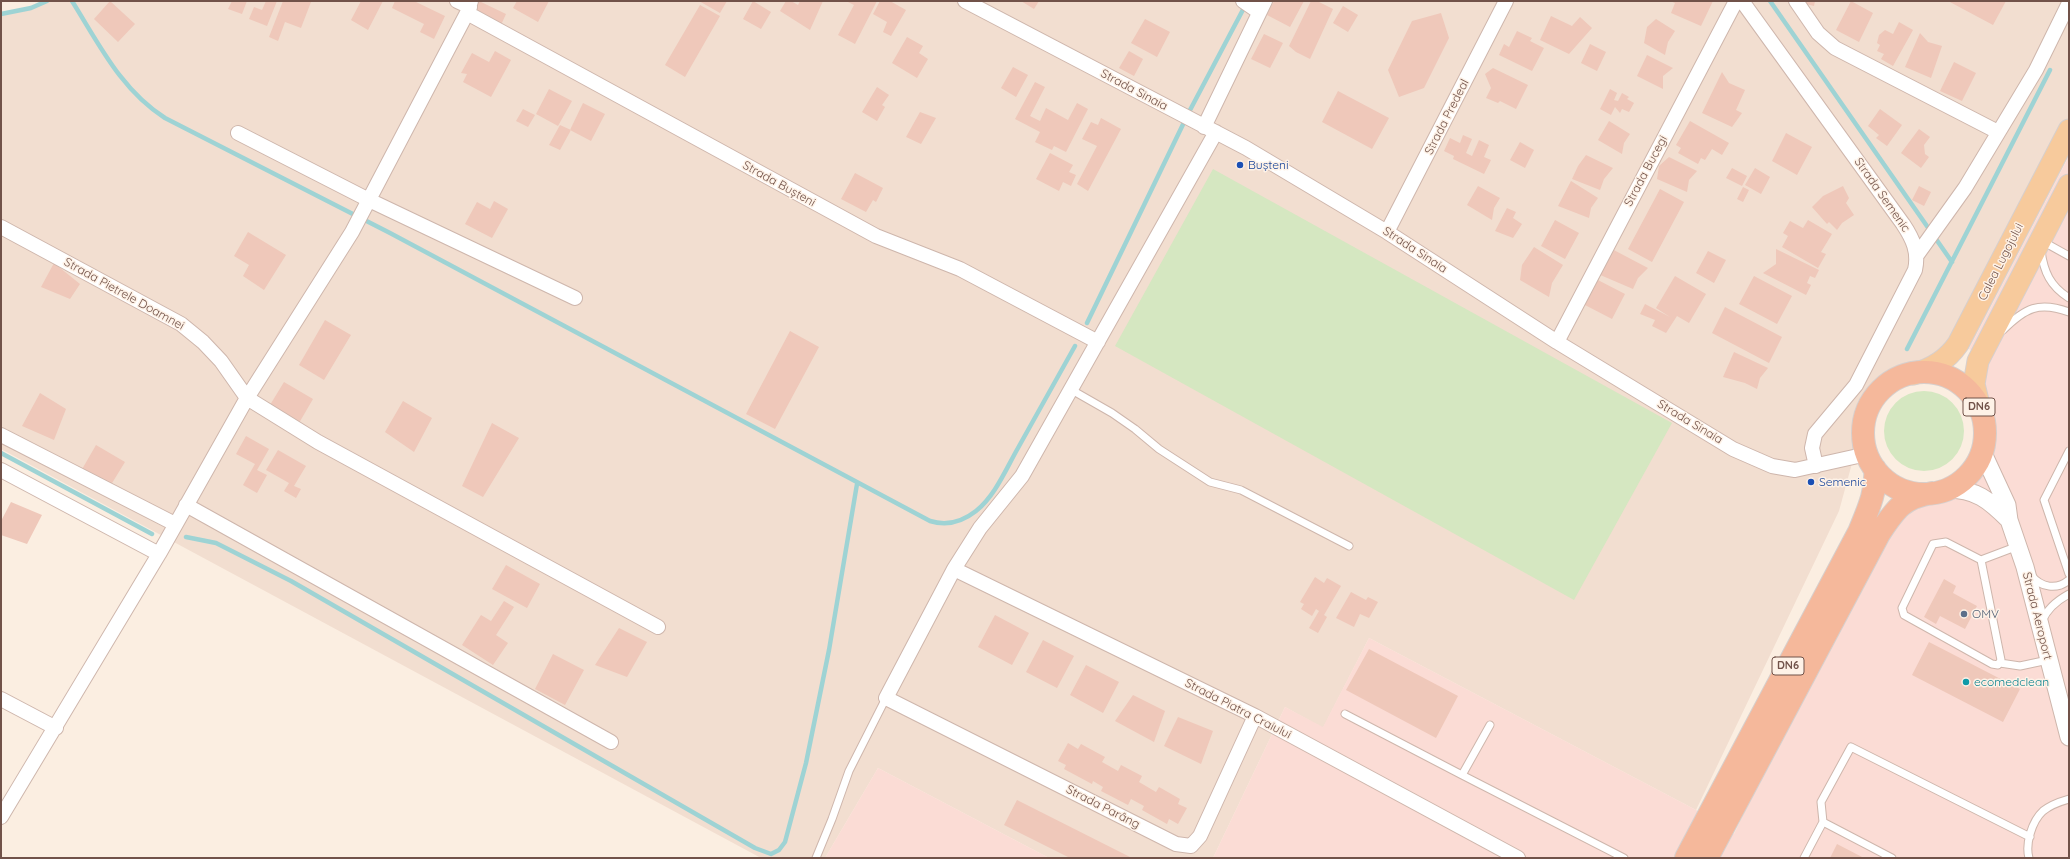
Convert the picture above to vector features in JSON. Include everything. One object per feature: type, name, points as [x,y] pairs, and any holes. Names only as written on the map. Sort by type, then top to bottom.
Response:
[{"type":"highway","name":"DN6","points":[[1686,858],[1859,532],[1871,504],[1874,490],[1871,462],[1864,440],[1864,424],[1870,406],[1879,393],[1890,383],[1913,374],[1935,373],[1955,381],[1972,395],[1980,409],[1985,430],[1982,451],[1978,460],[1969,474],[1958,484],[1909,499],[1902,504],[1879,534],[1707,858]]},
{"type":"highway","points":[[1871,462],[1886,481],[1900,489],[1916,493],[1939,491]]},
{"type":"main road","name":"Calea Lugojului","points":[[1913,374],[1940,363],[1958,344],[2069,130]]},
{"type":"main road","name":"Calea Lugojului","points":[[1980,409],[1974,384],[1977,366],[1982,351],[2069,185]]},
{"type":"street","name":"Strada Sinaia","points":[[965,1],[1204,126],[1387,232],[1557,342],[1733,449],[1772,466],[1795,470],[1816,466],[1871,462]]},
{"type":"street","points":[[886,698],[954,569],[980,528],[1022,476],[1098,342],[1204,126],[1260,7],[1243,1]]},
{"type":"street","name":"Strada Predeal","points":[[1387,232],[1506,1]]},
{"type":"street","name":"Strada Bucegi","points":[[1557,342],[1736,1]]},
{"type":"street","name":"Strada Semenic","points":[[1742,1],[1904,224],[1913,240],[1917,255]]},
{"type":"street","points":[[1796,1],[1818,34],[1835,48],[1998,132]]},
{"type":"street","points":[[1816,466],[1812,448],[1815,434],[1856,385],[1915,270],[1917,255],[1965,188],[2036,70],[2069,3]]},
{"type":"street","points":[[1,817],[56,728],[159,554],[247,398],[352,232],[466,6]]},
{"type":"street","name":"Strada Bușteni","points":[[466,6],[876,236],[960,269],[1098,342]]},
{"type":"street","points":[[238,133],[368,201],[575,298]]},
{"type":"street","name":"Strada Pietrele Doamnei","points":[[1,227],[181,324],[203,342],[221,361],[247,398]]},
{"type":"street","points":[[247,398],[318,442],[658,627]]},
{"type":"street","points":[[1,435],[175,524]]},
{"type":"street","name":"Strada Aeroport","points":[[1982,451],[2007,505],[2009,520],[2025,567],[2069,737]]},
{"type":"street","points":[[1,470],[159,554]]},
{"type":"street","name":"Strada Aeroport","points":[[1939,491],[1963,489],[1980,495],[1997,508],[2009,520]]},
{"type":"street","points":[[186,505],[611,742]]},
{"type":"street","name":"Strada Piatra Craiului","points":[[954,569],[1255,716],[1518,858]]},
{"type":"street","name":"Strada Parâng","points":[[886,698],[1176,844],[1184,846],[1191,846],[1200,836],[1255,716]]},
{"type":"street","points":[[1,699],[56,728]]},
{"type":"lane","points":[[2040,240],[2069,256]]},
{"type":"lane","points":[[2040,240],[2043,262],[2049,280],[2058,291],[2069,298]]},
{"type":"lane","points":[[1982,351],[2018,315],[2036,307],[2052,306],[2069,312]]},
{"type":"lane","points":[[1070,389],[1112,413],[1135,429],[1159,449],[1210,482],[1241,490],[1349,546]]},
{"type":"lane","points":[[2069,452],[2044,500],[2069,574]]},
{"type":"lane","points":[[2018,546],[1981,560],[1946,542],[1933,544],[1902,612],[1904,615],[1992,664],[1998,665],[2000,663],[2020,666],[2048,660]]},
{"type":"lane","points":[[1981,560],[2000,663]]},
{"type":"lane","points":[[2025,567],[2035,580],[2048,586],[2058,587],[2069,580]]},
{"type":"lane","points":[[2040,626],[2044,615],[2054,605],[2069,594]]},
{"type":"lane","points":[[816,858],[832,820],[849,771],[886,698]]},
{"type":"lane","points":[[1346,714],[1624,858]]},
{"type":"lane","points":[[1462,775],[1490,725]]},
{"type":"lane","points":[[1804,858],[1823,822],[1821,802],[1851,747],[2030,837]]},
{"type":"lane","points":[[2029,858],[2027,849],[2032,828],[2043,811],[2069,799]]},
{"type":"lane","points":[[1823,822],[1892,858]]},
{"type":"shaded area","points":[[47,1],[2069,1],[2069,156],[1969,349],[1894,373],[1870,393],[1857,424],[1857,445],[1839,511],[1696,810],[1369,638],[1323,728],[1285,707],[1213,858],[1049,858],[878,768],[825,858],[761,858],[1,449],[1,14],[31,8]]},
{"type":"shaded area","points":[[2069,156],[2069,858],[1213,858],[1285,707],[1323,727],[1369,638],[1696,810],[1734,834],[1866,558],[1887,522],[1958,484],[1969,474],[1979,460],[1985,436],[1982,414],[1980,357],[1969,349]]},
{"type":"shaded area","points":[[878,768],[1049,858],[825,858]]},
{"type":"green space","points":[[1213,169],[1672,423],[1574,600],[1115,346]]},
{"type":"green space","points":[[1916,391],[1932,391],[1953,402],[1964,423],[1964,439],[1953,460],[1932,471],[1916,471],[1902,465],[1895,460],[1890,453],[1884,439],[1884,423],[1890,409],[1895,402],[1902,397]]},
{"type":"building","points":[[110,1],[135,24],[118,42],[94,19]]},
{"type":"building","points":[[232,1],[247,1],[242,14],[228,9]]},
{"type":"building","points":[[266,1],[277,1],[267,26],[249,19],[254,7],[262,10]]},
{"type":"building","points":[[283,1],[311,2],[301,28],[285,22],[278,41],[269,37]]},
{"type":"building","points":[[361,1],[383,1],[368,30],[351,20]]},
{"type":"building","points":[[395,1],[414,1],[445,16],[434,39],[420,32],[424,24],[392,8]]},
{"type":"building","points":[[475,1],[479,1],[506,14],[501,25],[470,11]]},
{"type":"building","points":[[517,1],[549,1],[538,22],[513,8]]},
{"type":"building","points":[[699,1],[727,1],[720,13]]},
{"type":"building","points":[[753,1],[771,12],[761,29],[743,19]]},
{"type":"building","points":[[786,1],[791,1],[798,5],[800,1],[823,1],[810,30],[780,11]]},
{"type":"building","points":[[846,1],[877,1],[855,44],[838,35],[854,5]]},
{"type":"building","points":[[880,1],[890,1],[906,10],[891,36],[883,32],[887,22],[873,14]]},
{"type":"building","points":[[1021,1],[1039,1],[1034,9]]},
{"type":"building","points":[[1274,1],[1304,1],[1290,27],[1267,15]]},
{"type":"building","points":[[1311,1],[1317,1],[1333,9],[1310,59],[1296,52],[1289,46]]},
{"type":"building","points":[[1670,1],[1713,1],[1701,26],[1671,13],[1675,3]]},
{"type":"building","points":[[1803,1],[1815,1],[1814,6],[1802,3]]},
{"type":"building","points":[[1851,1],[1873,13],[1859,42],[1836,30]]},
{"type":"building","points":[[1948,1],[2006,1],[1993,25]]},
{"type":"building","points":[[700,5],[720,16],[685,77],[665,65]]},
{"type":"building","points":[[1343,6],[1358,15],[1348,32],[1333,23]]},
{"type":"building","points":[[1441,13],[1449,38],[1424,88],[1399,97],[1388,70],[1412,21]]},
{"type":"building","points":[[1551,16],[1572,26],[1580,17],[1592,28],[1569,54],[1540,40]]},
{"type":"building","points":[[1145,19],[1170,32],[1157,57],[1131,43]]},
{"type":"building","points":[[1656,19],[1675,31],[1668,42],[1665,55],[1644,43],[1647,27]]},
{"type":"building","points":[[1899,22],[1913,30],[1893,66],[1881,59],[1884,54],[1877,51],[1880,45],[1877,43],[1879,35],[1885,30],[1893,34]]},
{"type":"building","points":[[1517,31],[1532,38],[1530,41],[1544,48],[1532,71],[1499,55],[1504,44],[1509,47]]},
{"type":"building","points":[[1920,33],[1928,42],[1942,46],[1931,78],[1905,67]]},
{"type":"building","points":[[1264,34],[1283,43],[1270,68],[1251,59]]},
{"type":"building","points":[[907,37],[923,46],[919,53],[928,59],[917,78],[892,63]]},
{"type":"building","points":[[1590,44],[1606,52],[1597,71],[1581,63]]},
{"type":"building","points":[[495,51],[511,60],[491,97],[463,82],[467,74],[461,73],[472,53],[489,62]]},
{"type":"building","points":[[1129,51],[1143,59],[1134,76],[1119,68]]},
{"type":"building","points":[[1647,55],[1673,68],[1663,76],[1663,89],[1637,76]]},
{"type":"building","points":[[1954,62],[1976,73],[1962,101],[1940,91]]},
{"type":"building","points":[[1013,67],[1028,75],[1016,97],[1001,88]]},
{"type":"building","points":[[1493,68],[1528,85],[1516,109],[1500,101],[1498,103],[1486,98],[1491,88],[1485,74]]},
{"type":"building","points":[[1722,72],[1729,83],[1745,90],[1736,110],[1742,113],[1732,127],[1702,113]]},
{"type":"building","points":[[1035,82],[1045,87],[1030,116],[1040,121],[1046,108],[1068,120],[1077,103],[1088,109],[1066,152],[1054,146],[1052,150],[1035,142],[1040,132],[1015,119]]},
{"type":"building","points":[[877,87],[889,95],[882,105],[885,107],[877,121],[862,112]]},
{"type":"building","points":[[549,89],[572,101],[558,126],[536,114]]},
{"type":"building","points":[[1610,89],[1617,93],[1614,100],[1618,101],[1622,93],[1629,97],[1627,99],[1634,103],[1629,112],[1622,109],[1620,113],[1615,107],[1611,115],[1600,109]]},
{"type":"building","points":[[1338,91],[1389,118],[1372,149],[1322,122]]},
{"type":"building","points":[[583,103],[605,114],[591,141],[570,130]]},
{"type":"building","points":[[523,109],[535,115],[528,127],[516,121]]},
{"type":"building","points":[[1880,109],[1902,125],[1887,146],[1876,138],[1879,135],[1868,126]]},
{"type":"building","points":[[920,112],[936,118],[921,144],[906,137]]},
{"type":"building","points":[[1101,118],[1121,129],[1088,191],[1077,184],[1097,146],[1082,139],[1091,122],[1098,125]]},
{"type":"building","points":[[1609,121],[1630,134],[1624,143],[1622,154],[1598,140]]},
{"type":"building","points":[[1690,121],[1729,143],[1722,155],[1712,149],[1705,160],[1701,158],[1698,164],[1678,153],[1681,148],[1676,145]]},
{"type":"building","points":[[560,125],[571,130],[560,150],[549,145]]},
{"type":"building","points":[[1919,129],[1930,137],[1924,145],[1925,154],[1929,157],[1921,168],[1901,153]]},
{"type":"building","points":[[1786,133],[1812,147],[1797,175],[1772,161]]},
{"type":"building","points":[[1463,135],[1472,139],[1466,153],[1472,156],[1479,140],[1489,145],[1484,157],[1491,160],[1484,174],[1453,159],[1454,156],[1444,151],[1450,138],[1460,143]]},
{"type":"building","points":[[1520,142],[1534,150],[1525,168],[1510,160]]},
{"type":"building","points":[[1050,153],[1073,165],[1069,172],[1076,175],[1071,186],[1063,182],[1059,191],[1036,179]]},
{"type":"building","points":[[1586,155],[1613,168],[1604,179],[1600,190],[1572,179],[1578,166]]},
{"type":"building","points":[[1669,157],[1697,171],[1689,180],[1687,192],[1657,179],[1659,166]]},
{"type":"building","points":[[1732,168],[1747,176],[1742,186],[1726,178]]},
{"type":"building","points":[[1755,168],[1770,177],[1761,194],[1745,185]]},
{"type":"building","points":[[855,173],[883,188],[876,202],[873,200],[866,212],[841,199]]},
{"type":"building","points":[[1571,181],[1598,198],[1591,208],[1589,218],[1558,206]]},
{"type":"building","points":[[1478,186],[1500,198],[1494,208],[1492,220],[1467,205]]},
{"type":"building","points":[[1843,186],[1849,198],[1846,203],[1854,215],[1842,223],[1837,230],[1829,222],[1827,224],[1812,207],[1823,196]]},
{"type":"building","points":[[1919,186],[1931,192],[1924,206],[1912,200]]},
{"type":"building","points":[[1743,187],[1749,190],[1743,202],[1737,199]]},
{"type":"building","points":[[1660,189],[1684,202],[1652,262],[1628,249]]},
{"type":"building","points":[[494,201],[508,209],[492,238],[465,224],[477,202],[490,209]]},
{"type":"building","points":[[1507,208],[1516,212],[1513,218],[1522,224],[1513,238],[1495,231]]},
{"type":"building","points":[[1555,220],[1579,233],[1565,259],[1541,246]]},
{"type":"building","points":[[1808,220],[1832,234],[1821,252],[1826,254],[1818,268],[1782,247],[1788,236],[1783,233],[1790,221],[1803,228]]},
{"type":"building","points":[[248,232],[286,255],[264,290],[243,276],[249,265],[234,256]]},
{"type":"building","points":[[1534,247],[1563,265],[1552,283],[1549,297],[1520,280],[1522,265]]},
{"type":"building","points":[[1610,248],[1648,268],[1638,278],[1633,289],[1598,274]]},
{"type":"building","points":[[1776,249],[1819,270],[1815,278],[1810,276],[1807,283],[1811,285],[1806,295],[1763,273],[1776,264]]},
{"type":"building","points":[[1708,251],[1726,260],[1714,283],[1696,273]]},
{"type":"building","points":[[54,263],[80,284],[70,299],[41,287]]},
{"type":"building","points":[[1675,276],[1706,294],[1689,323],[1677,316],[1666,333],[1652,326],[1655,320],[1640,314],[1645,304],[1670,317],[1656,308]]},
{"type":"building","points":[[1754,276],[1792,296],[1777,324],[1739,304]]},
{"type":"building","points":[[1596,279],[1625,294],[1612,319],[1583,304]]},
{"type":"building","points":[[1725,307],[1782,337],[1769,363],[1712,333]]},
{"type":"building","points":[[325,320],[351,335],[324,380],[299,365]]},
{"type":"building","points":[[790,331],[819,347],[775,429],[746,414]]},
{"type":"building","points":[[1734,352],[1768,368],[1760,378],[1757,389],[1745,383],[1723,377]]},
{"type":"building","points":[[284,382],[313,399],[299,423],[270,405]]},
{"type":"building","points":[[40,393],[66,409],[54,440],[22,426]]},
{"type":"building","points":[[403,401],[432,418],[414,452],[385,432]]},
{"type":"building","points":[[492,423],[519,438],[483,497],[462,486]]},
{"type":"building","points":[[246,436],[269,449],[257,470],[267,475],[257,493],[243,485],[255,464],[236,454]]},
{"type":"building","points":[[96,445],[125,462],[109,488],[81,471]]},
{"type":"building","points":[[278,450],[306,466],[294,486],[301,489],[296,498],[284,491],[289,483],[266,470]]},
{"type":"building","points":[[11,502],[42,515],[27,544],[1,535],[1,521]]},
{"type":"building","points":[[506,565],[540,584],[527,608],[492,589]]},
{"type":"building","points":[[1315,577],[1324,583],[1327,578],[1341,586],[1324,615],[1327,617],[1318,633],[1309,628],[1319,611],[1316,609],[1312,616],[1301,609],[1304,604],[1300,602]]},
{"type":"building","points":[[1944,579],[1956,586],[1953,593],[1977,606],[1965,629],[1940,616],[1936,624],[1924,617]]},
{"type":"building","points":[[1351,592],[1366,600],[1368,597],[1378,602],[1369,618],[1360,614],[1354,627],[1336,618]]},
{"type":"building","points":[[504,601],[514,607],[496,635],[508,643],[493,665],[462,645],[481,615],[491,621]]},
{"type":"building","points":[[995,615],[1029,633],[1012,665],[978,647]]},
{"type":"building","points":[[619,628],[647,642],[627,677],[595,665]]},
{"type":"building","points":[[1043,640],[1074,656],[1057,688],[1026,672]]},
{"type":"building","name":"ecomedclean","points":[[1929,642],[2020,689],[2003,722],[1912,675]]},
{"type":"building","points":[[1369,649],[1458,696],[1436,738],[1346,690]]},
{"type":"building","points":[[553,654],[584,670],[565,705],[535,689]]},
{"type":"building","points":[[1086,665],[1119,682],[1103,713],[1070,695]]},
{"type":"building","points":[[1133,695],[1165,711],[1154,742],[1115,721]]},
{"type":"building","points":[[1178,717],[1213,731],[1201,764],[1164,746]]},
{"type":"building","points":[[1068,743],[1078,749],[1081,744],[1105,757],[1102,762],[1118,771],[1121,765],[1142,776],[1139,782],[1156,792],[1159,787],[1180,799],[1178,804],[1187,808],[1178,824],[1169,819],[1167,824],[1142,810],[1144,806],[1131,799],[1128,805],[1101,791],[1103,787],[1093,781],[1092,784],[1064,769],[1066,765],[1058,761]]},
{"type":"building","points":[[1017,800],[1132,858],[1070,858],[1004,825]]},
{"type":"building","points":[[1837,844],[1864,858],[1830,858]]},
{"type":"waterway","points":[[1,14],[31,8],[47,1]]},
{"type":"waterway","points":[[72,1],[102,50],[123,80],[149,107],[165,118],[390,233],[930,521],[948,523],[960,520],[971,515],[989,498],[1000,482],[1075,346]]},
{"type":"waterway","points":[[1770,1],[1952,262]]},
{"type":"waterway","points":[[1087,323],[1189,112],[1246,4]]},
{"type":"waterway","points":[[1907,349],[2050,70]]},
{"type":"waterway","points":[[1,453],[152,534]]},
{"type":"waterway","points":[[186,537],[216,543],[291,581],[755,848],[771,854],[779,850],[785,842],[806,763],[829,650],[857,484]]},
{"type":"place","name":"Bușteni","points":[[1240,165]]},
{"type":"place","name":"Semenic","points":[[1811,482]]},
{"type":"place","name":"OMV","points":[[1964,614]]},
{"type":"place","name":"ecomedclean","points":[[1966,682]]}]
